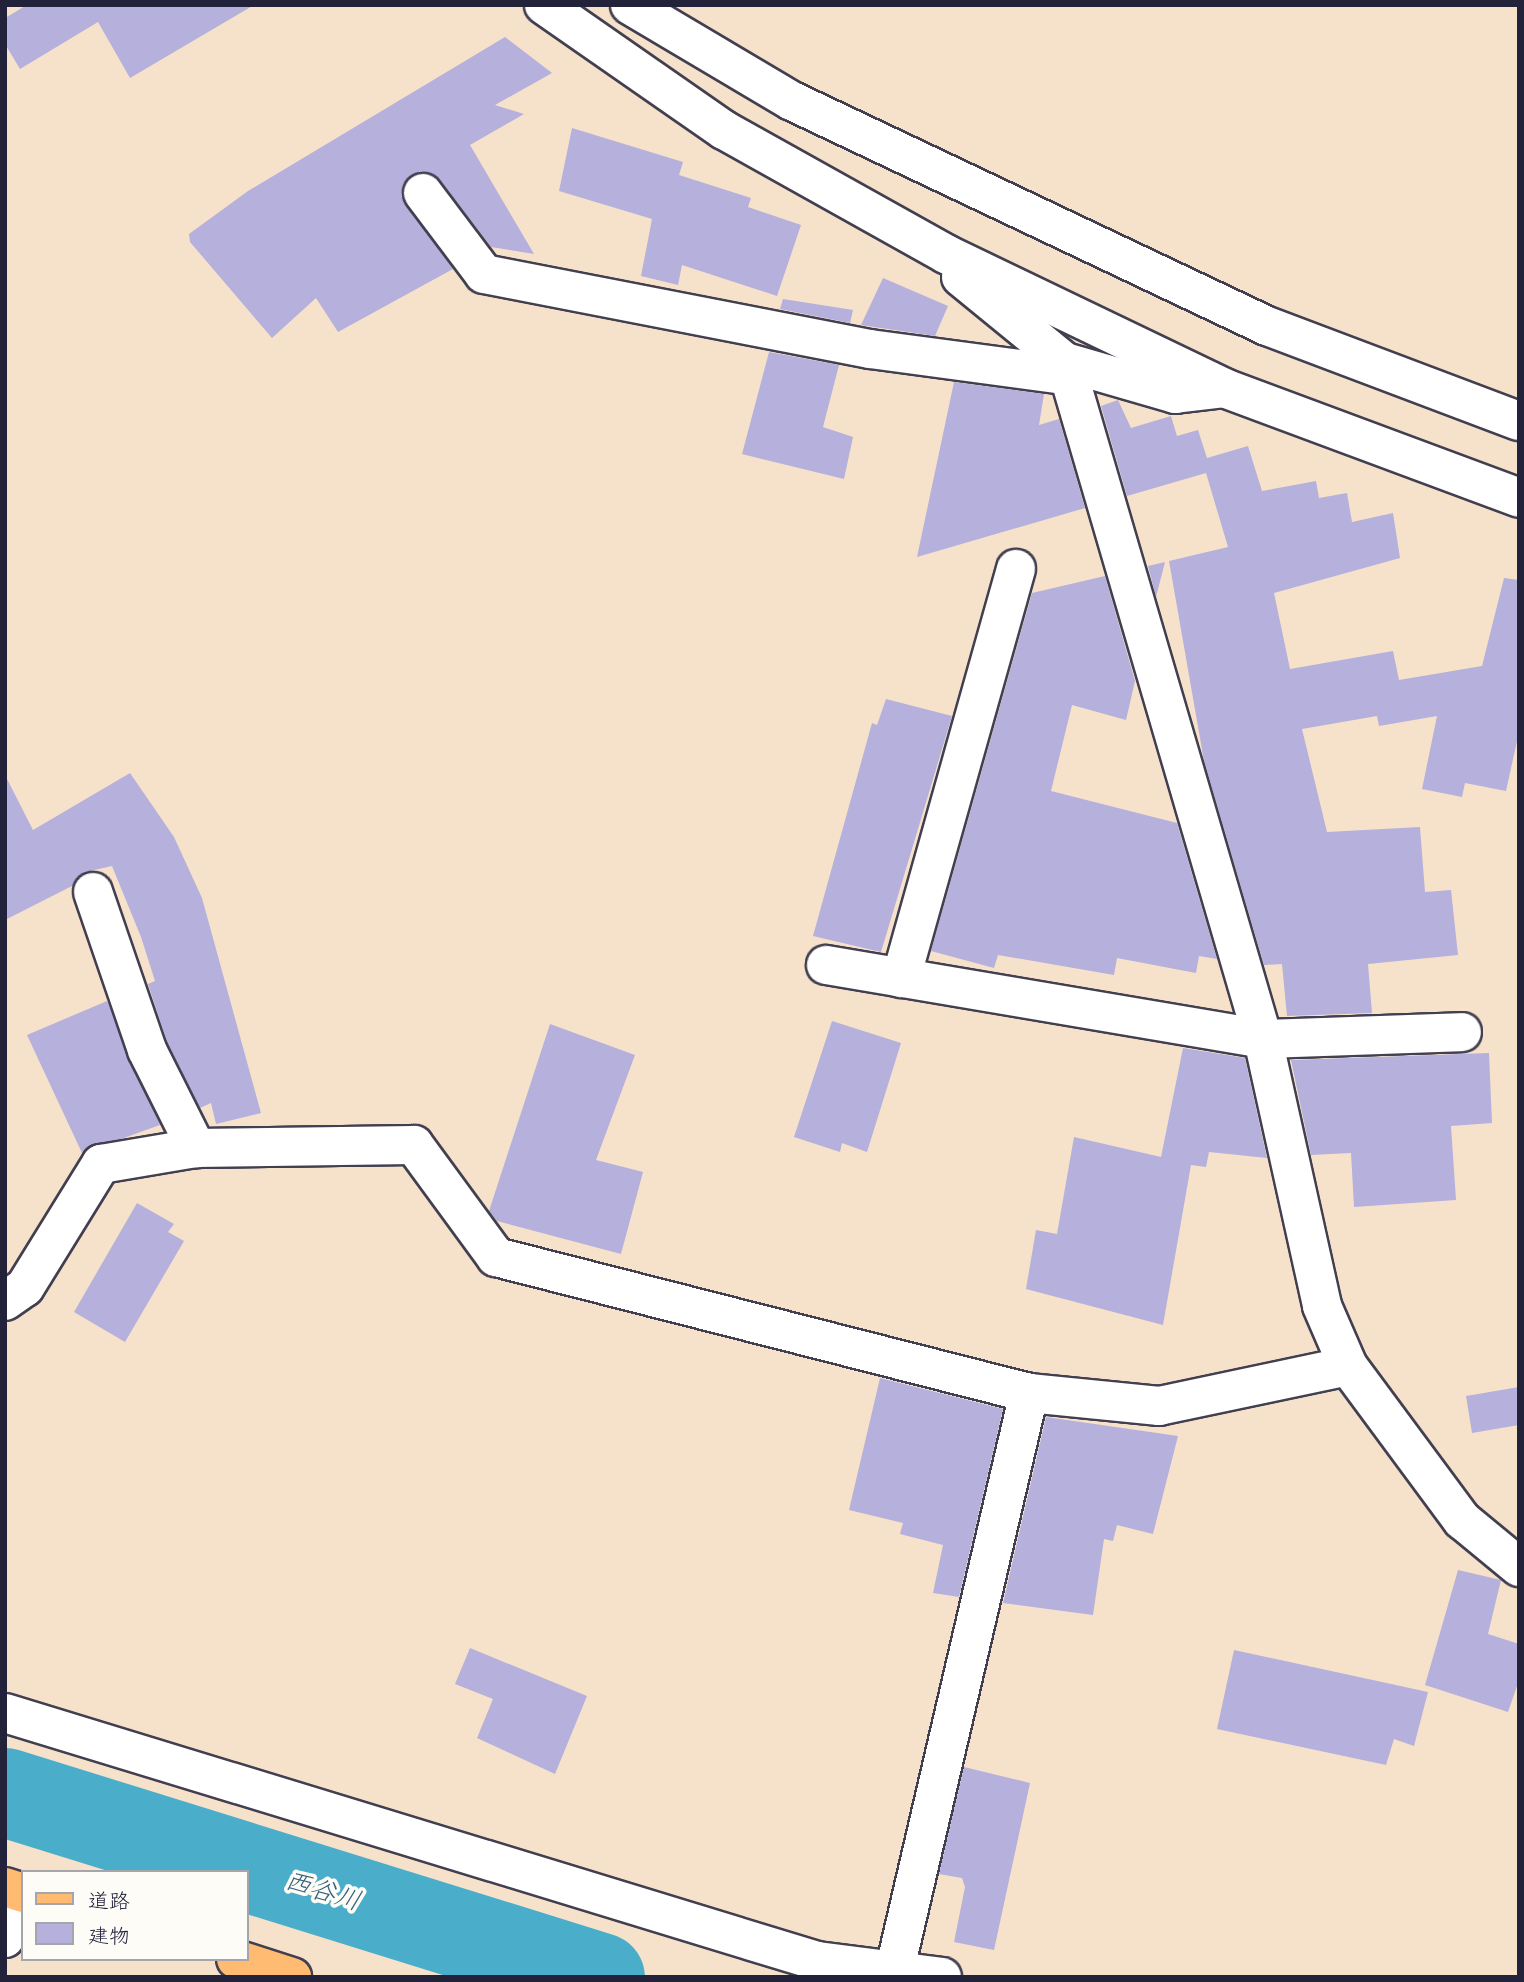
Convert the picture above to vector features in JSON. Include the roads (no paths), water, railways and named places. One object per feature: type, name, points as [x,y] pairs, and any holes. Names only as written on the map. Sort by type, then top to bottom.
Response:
[{"type":"main road","points":[[242,1961],[292,1977]]},
{"type":"street","points":[[544,5],[724,130],[946,254],[1224,388],[1519,498]]},
{"type":"street","points":[[630,5],[792,101],[1267,326],[1519,421]]},
{"type":"street","points":[[423,193],[484,274],[870,349],[1065,368],[1175,394],[1224,388]]},
{"type":"street","points":[[946,254],[951,270],[1065,368],[1263,1039],[1322,1306],[1348,1366],[1462,1520],[1519,1567]]},
{"type":"street","points":[[901,978],[1016,569]]},
{"type":"street","points":[[93,892],[147,1050],[195,1148]]},
{"type":"street","points":[[826,965],[1263,1039],[1462,1032]]},
{"type":"street","points":[[5,1301],[25,1287],[101,1164],[195,1148],[414,1145],[496,1257],[1029,1393],[1158,1406],[1348,1366]]},
{"type":"street","points":[[894,1972],[1029,1393]]},
{"type":"street","points":[[5,1713],[817,1961],[942,1977]]},
{"type":"street","points":[[5,1938],[21,1898]]},
{"type":"waterway","name":"西谷川","points":[[5,1792],[600,1977]]}]
